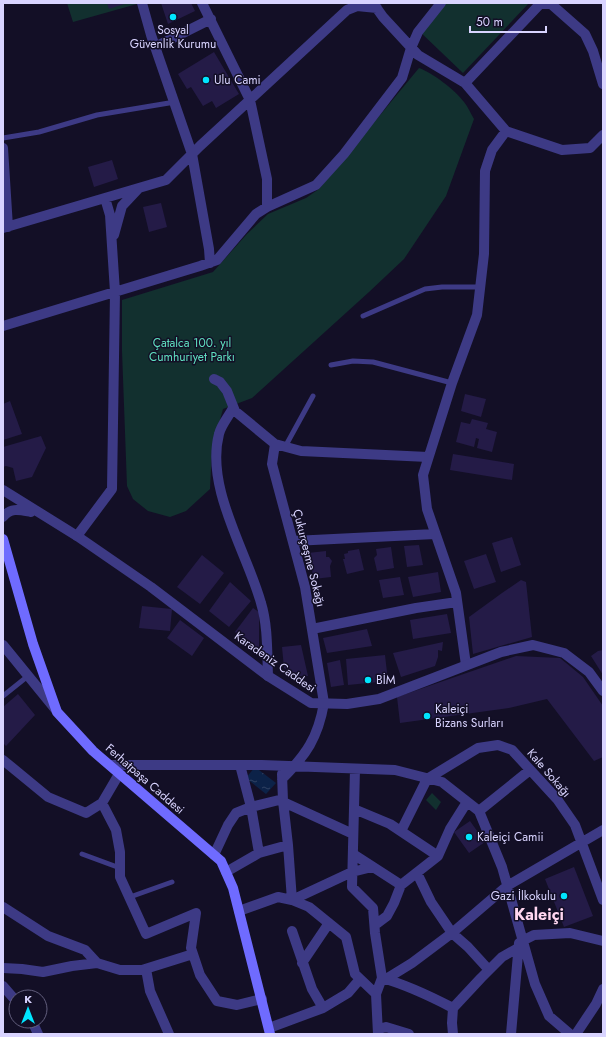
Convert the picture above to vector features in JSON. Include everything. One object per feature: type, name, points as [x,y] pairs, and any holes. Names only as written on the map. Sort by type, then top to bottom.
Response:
[{"type":"main road","name":"Ferhatpaşa Caddesi","points":[[3,539],[33,644],[57,712],[93,751],[221,861],[233,888],[270,1031]]},
{"type":"street","points":[[142,3],[155,47],[192,154],[209,249],[210,263]]},
{"type":"street","points":[[202,3],[250,100],[267,179],[267,207]]},
{"type":"street","points":[[3,326],[217,260],[256,214],[267,207],[316,184],[344,154],[402,78],[411,48],[418,32],[441,3]]},
{"type":"street","points":[[465,83],[540,4],[551,4],[585,34],[593,51],[603,84]]},
{"type":"street","points":[[3,148],[5,227],[166,180],[347,10],[357,6],[375,6],[382,17],[418,55],[465,83],[506,130],[562,150],[590,148],[603,135]]},
{"type":"street","points":[[155,47],[211,19]]},
{"type":"street","points":[[466,666],[456,593],[427,509],[423,475],[452,383],[477,315],[484,254],[485,171],[492,150],[506,130]]},
{"type":"street","points":[[112,245],[122,206],[139,188]]},
{"type":"street","points":[[77,536],[112,489],[115,292],[110,215],[105,198]]},
{"type":"street","points":[[214,379],[224,387],[233,408],[239,415],[275,444],[301,451],[428,457]]},
{"type":"street","points":[[233,408],[219,433],[216,454],[220,491],[262,604],[266,635],[268,676]]},
{"type":"street","name":"Çukurçeşme Sokağı","points":[[275,444],[272,464],[305,587],[324,703]]},
{"type":"street","name":"Karadeniz Caddesi","points":[[3,490],[77,536],[151,587],[268,676],[311,703],[347,704],[379,699],[501,652],[533,645],[564,653],[590,672],[603,691]]},
{"type":"street","name":"Karadeniz Caddesi","points":[[3,517],[6,513],[17,509],[41,515]]},
{"type":"street","points":[[293,541],[435,534]]},
{"type":"street","points":[[312,629],[416,608],[457,602]]},
{"type":"street","points":[[3,645],[57,712]]},
{"type":"street","points":[[282,780],[310,746],[321,719],[324,703]]},
{"type":"street","name":"Kale Sokağı","points":[[427,779],[478,748],[498,745],[512,750],[557,799],[575,825],[603,900]]},
{"type":"street","points":[[3,760],[48,797],[86,813],[102,803],[119,774]]},
{"type":"street","points":[[240,765],[251,807],[259,853]]},
{"type":"street","points":[[110,766],[240,765],[355,768],[395,770],[442,782],[479,811],[502,867],[520,940],[535,984],[549,1016],[570,1034]]},
{"type":"street","points":[[282,766],[282,801],[288,845],[292,900]]},
{"type":"street","points":[[355,768],[352,887],[373,908],[384,978]]},
{"type":"street","points":[[479,811],[530,770]]},
{"type":"street","points":[[401,831],[427,779]]},
{"type":"street","points":[[214,855],[228,825],[236,813],[251,807],[280,800],[353,834]]},
{"type":"street","points":[[375,925],[387,916],[401,885],[438,856],[450,829],[467,802]]},
{"type":"street","points":[[102,803],[116,830],[120,852],[120,877],[146,934],[196,913],[191,948],[200,975],[217,1001],[237,1005],[262,1000]]},
{"type":"street","points":[[354,809],[390,824],[438,856]]},
{"type":"street","points":[[409,1034],[386,1027],[378,1031],[376,994],[384,978],[412,963],[452,933],[507,886],[603,830]]},
{"type":"street","points":[[226,872],[259,853],[288,845]]},
{"type":"street","points":[[353,854],[401,885]]},
{"type":"street","points":[[292,900],[352,872],[372,867]]},
{"type":"street","points":[[417,873],[431,902],[452,933],[468,947],[489,970]]},
{"type":"street","points":[[239,911],[278,897],[292,900],[309,907],[346,937],[355,974],[376,994]]},
{"type":"street","points":[[3,907],[48,936],[85,950],[97,963]]},
{"type":"street","points":[[302,963],[330,923]]},
{"type":"street","points":[[292,931],[312,989],[323,1008]]},
{"type":"street","points":[[453,1034],[453,1008],[520,940],[534,935],[570,933],[603,941]]},
{"type":"street","points":[[511,1034],[520,940]]},
{"type":"street","points":[[3,968],[43,972],[97,963],[120,970],[146,969],[193,954]]},
{"type":"street","points":[[146,969],[150,991],[169,1034]]},
{"type":"street","points":[[384,978],[425,993],[453,1008]]},
{"type":"street","points":[[270,1031],[323,1008],[348,993],[360,979]]},
{"type":"street","points":[[576,1034],[596,1004],[603,989]]},
{"type":"lane","points":[[3,138],[39,132],[97,115],[174,102]]},
{"type":"lane","points":[[363,316],[425,289],[442,287],[481,287]]},
{"type":"lane","points":[[331,365],[352,361],[374,362],[452,383]]},
{"type":"lane","points":[[285,446],[313,396]]},
{"type":"lane","points":[[3,696],[28,676]]},
{"type":"lane","points":[[82,854],[120,868]]},
{"type":"lane","points":[[130,897],[172,882]]},
{"type":"green space","points":[[67,3],[136,3],[137,4],[73,22]]},
{"type":"green space","points":[[442,3],[529,3],[463,73],[417,29]]},
{"type":"green space","name":"Çatalca 100. yıl Cumhuriyet Parkı","points":[[419,68],[425,70],[443,82],[455,92],[465,104],[474,119],[446,196],[404,259],[252,398],[223,409],[212,449],[210,489],[186,511],[170,517],[148,511],[133,499],[127,486],[122,351],[122,300],[213,272],[247,234],[268,214],[306,198],[319,189]]},
{"type":"green space","points":[[432,793],[441,802],[436,810],[426,800]]},
{"type":"water","points":[[255,767],[276,783],[266,794],[246,778]]},
{"type":"building","points":[[107,3],[127,3],[109,9]]},
{"type":"building","name":"Sosyal Güvenlik Kurumu","points":[[161,3],[191,3],[195,11],[168,24]]},
{"type":"building","name":"Ulu Cami","points":[[214,52],[239,94],[216,108],[212,101],[203,106],[191,87],[187,89],[178,74]]},
{"type":"building","points":[[112,160],[118,179],[94,187],[88,167]]},
{"type":"building","points":[[161,203],[167,227],[149,232],[143,207]]},
{"type":"building","points":[[465,394],[486,399],[481,417],[461,411]]},
{"type":"building","points":[[10,401],[22,434],[3,440],[3,404]]},
{"type":"building","points":[[472,419],[488,423],[486,429],[497,432],[492,452],[477,448],[479,439],[476,438],[474,447],[456,442],[461,422],[470,424]]},
{"type":"building","points":[[41,436],[46,448],[32,477],[16,481],[13,468],[6,466],[3,467],[3,447]]},
{"type":"building","points":[[453,454],[514,464],[512,480],[450,470]]},
{"type":"building","points":[[512,537],[521,565],[501,572],[492,543]]},
{"type":"building","points":[[419,545],[423,565],[407,567],[404,546]]},
{"type":"building","points":[[391,547],[394,568],[377,571],[374,558],[377,555],[376,549]]},
{"type":"building","points":[[359,549],[364,570],[347,574],[343,559],[345,559],[344,554],[348,553],[348,551]]},
{"type":"building","points":[[326,551],[326,557],[329,557],[332,561],[330,566],[331,577],[314,579],[308,553]]},
{"type":"building","points":[[486,554],[496,582],[474,589],[464,561]]},
{"type":"building","points":[[202,555],[224,573],[200,604],[177,587]]},
{"type":"building","points":[[438,572],[441,592],[413,597],[408,577]]},
{"type":"building","points":[[400,577],[404,595],[383,598],[379,580]]},
{"type":"building","points":[[521,580],[526,582],[532,637],[473,654],[469,617]]},
{"type":"building","points":[[230,582],[251,601],[229,627],[209,611]]},
{"type":"building","points":[[142,606],[172,609],[170,631],[139,628]]},
{"type":"building","points":[[253,608],[259,612],[259,647],[255,649],[235,632]]},
{"type":"building","points":[[447,614],[451,633],[413,639],[410,620]]},
{"type":"building","points":[[180,620],[204,638],[192,656],[167,638]]},
{"type":"building","points":[[367,629],[372,646],[327,653],[323,638]]},
{"type":"building","points":[[443,642],[442,651],[438,650],[438,657],[435,666],[401,677],[393,653]]},
{"type":"building","points":[[301,645],[308,676],[297,676],[284,668],[282,647]]},
{"type":"building","points":[[603,650],[603,675],[591,656],[598,651]]},
{"type":"building","points":[[385,655],[388,681],[348,685],[346,659]]},
{"type":"building","name":"Kaleiçi Bizans Surları","points":[[516,656],[560,658],[583,677],[603,706],[603,757],[594,761],[547,699],[509,708],[400,723],[397,697]]},
{"type":"building","points":[[340,660],[344,685],[331,687],[327,663]]},
{"type":"building","points":[[18,694],[35,715],[6,746],[3,743],[3,707]]},
{"type":"building","name":"Kaleiçi Camii","points":[[470,821],[485,842],[469,853],[454,832]]},
{"type":"building","points":[[574,867],[593,916],[564,927],[545,879]]},
{"type":"place","name":"Sosyal Güvenlik Kurumu","points":[[173,17]]},
{"type":"place","name":"Ulu Cami","points":[[206,80]]},
{"type":"place","name":"BİM","points":[[368,680]]},
{"type":"place","name":"Kaleiçi Bizans Surları","points":[[427,716]]},
{"type":"place","name":"Kaleiçi Camii","points":[[469,837]]},
{"type":"place","name":"Gazi İlkokulu","points":[[564,896]]},
{"type":"district","name":"Kaleiçi","points":[[539,914]]}]
